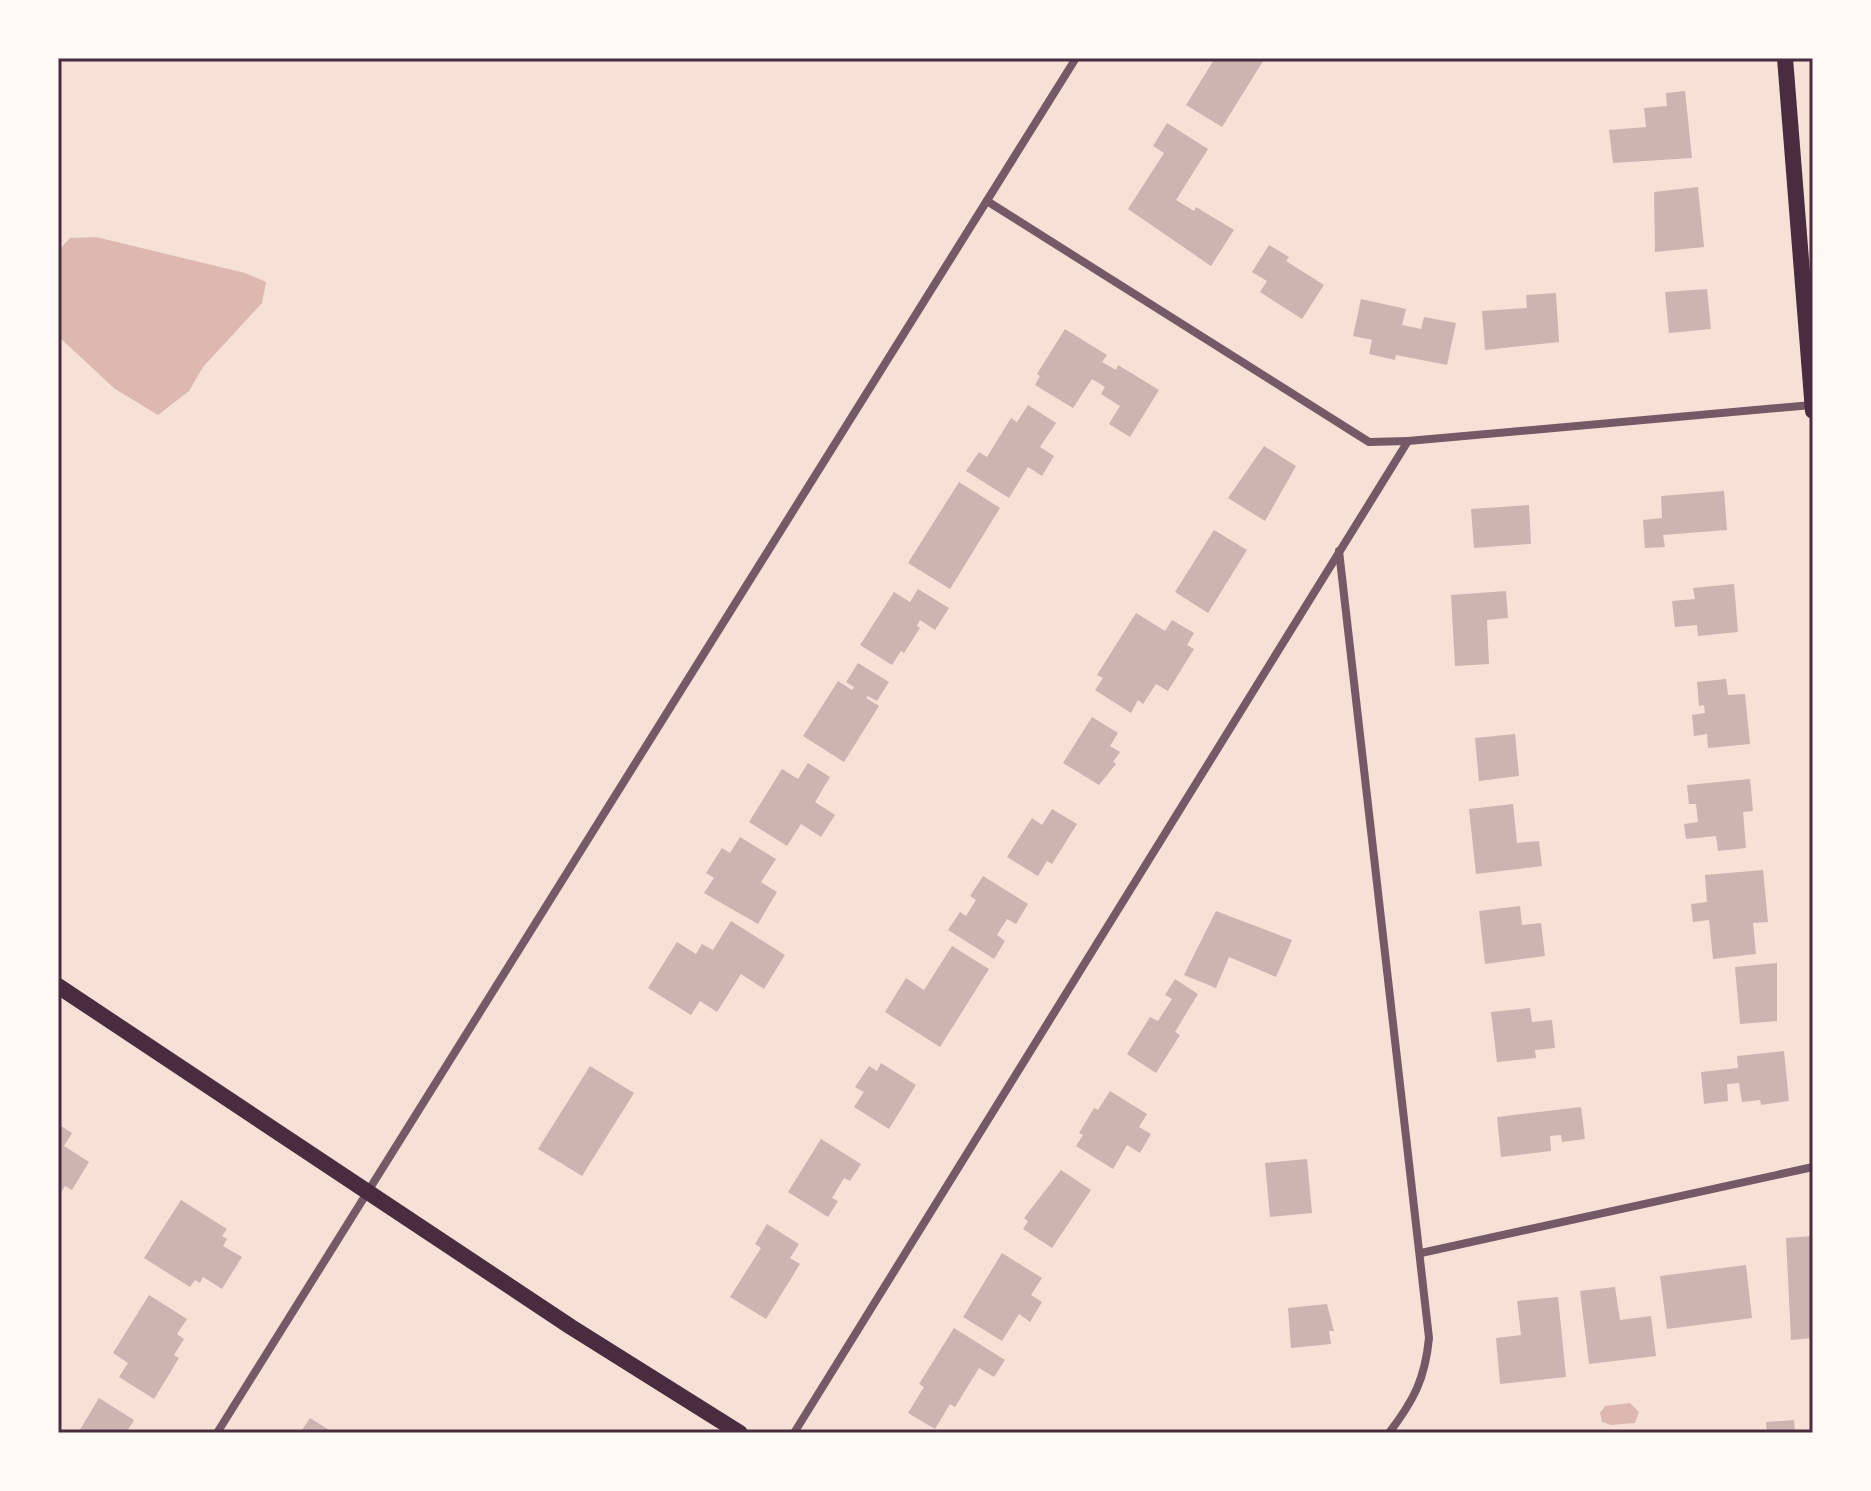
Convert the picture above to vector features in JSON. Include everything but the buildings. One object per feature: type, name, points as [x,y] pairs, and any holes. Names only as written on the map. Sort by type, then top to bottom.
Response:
[{"type":"main road","points":[[1785,58],[1813,411]]},
{"type":"main road","points":[[58,986],[571,1327],[740,1433]]},
{"type":"street","points":[[217,1433],[1076,58]]},
{"type":"street","points":[[987,201],[1369,442],[1812,405]]},
{"type":"street","points":[[794,1433],[1408,441]]},
{"type":"street","points":[[1339,550],[1429,1338],[1426,1371],[1410,1406],[1389,1433]]},
{"type":"street","points":[[1421,1253],[1813,1167]]},
{"type":"shaded area","points":[[96,237],[245,273],[266,282],[262,303],[203,367],[189,391],[158,415],[115,389],[58,336],[58,251],[70,238]]},
{"type":"shaded area","points":[[1630,1403],[1639,1412],[1635,1423],[1611,1425],[1602,1422],[1600,1413],[1605,1406]]}]
